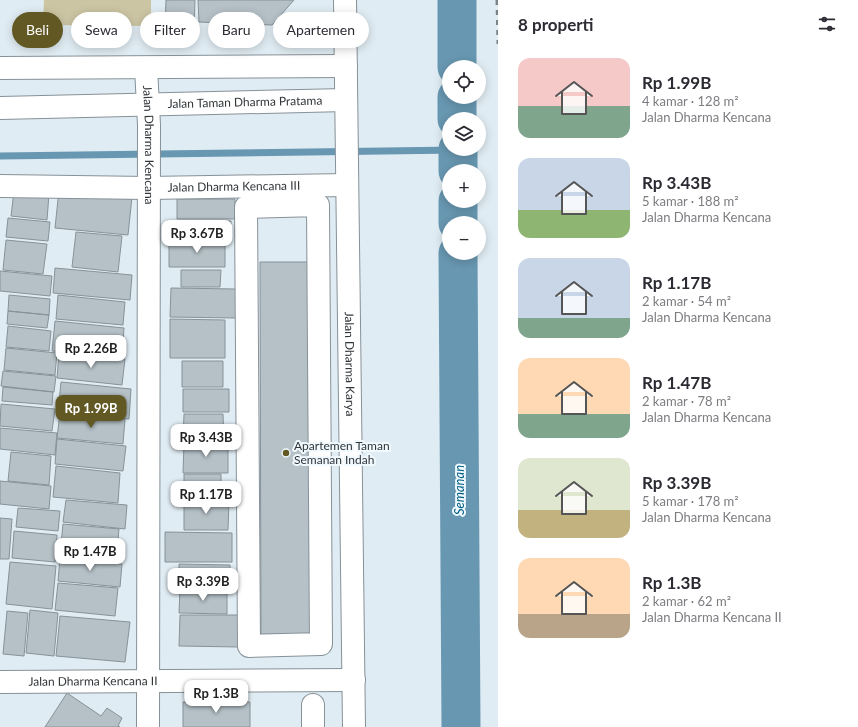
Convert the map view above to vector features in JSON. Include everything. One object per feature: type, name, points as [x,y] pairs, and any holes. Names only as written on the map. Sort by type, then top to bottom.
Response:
[{"type":"street","name":"Jalan Dharma Karya","points":[[345,0],[354,727]]},
{"type":"street","points":[[0,68],[346,66]]},
{"type":"street","name":"Jalan Dharma Kencana","points":[[146,68],[148,115],[148,727]]},
{"type":"street","name":"Jalan Taman Dharma Pratama","points":[[0,108],[148,115],[346,109]]},
{"type":"street","name":"Jalan Dharma Kencana III","points":[[0,186],[148,187],[347,179]]},
{"type":"street","points":[[318,205],[318,233],[321,644],[249,646],[246,207],[318,205]]},
{"type":"street","points":[[318,233],[348,232]]},
{"type":"street","points":[[321,574],[352,573]]},
{"type":"street","name":"Jalan Dharma Kencana II","points":[[0,682],[354,680]]},
{"type":"street","points":[[313,706],[313,727]]},
{"type":"shaded area","points":[[44,0],[151,0],[151,12],[140,12],[140,26],[132,26],[132,12],[71,12],[71,25],[63,25],[63,12],[44,12]]},
{"type":"building","points":[[166,0],[195,0],[195,12],[166,12]]},
{"type":"building","points":[[198,0],[294,0],[283,12],[273,12],[272,25],[265,25],[265,12],[208,12],[208,22],[200,22],[200,12],[199,12]]},
{"type":"building","points":[[59,190],[132,197],[128,235],[55,228]]},
{"type":"building","points":[[14,191],[49,194],[47,220],[11,216]]},
{"type":"building","points":[[177,199],[235,199],[235,219],[177,219]]},
{"type":"building","points":[[8,218],[50,222],[48,241],[6,237]]},
{"type":"building","points":[[167,221],[231,221],[231,239],[167,238]]},
{"type":"building","points":[[76,232],[122,236],[118,272],[72,267]]},
{"type":"building","points":[[6,240],[47,244],[43,274],[3,270]]},
{"type":"building","points":[[169,240],[225,241],[225,267],[169,267]]},
{"type":"building","name":"Apartemen Taman Semanan Indah","points":[[260,262],[311,262],[311,644],[261,644]]},
{"type":"building","points":[[55,268],[132,275],[130,300],[53,293]]},
{"type":"building","points":[[181,270],[221,270],[220,287],[181,287]]},
{"type":"building","points":[[0,271],[52,276],[50,296],[0,291]]},
{"type":"building","points":[[171,288],[236,289],[236,318],[170,317]]},
{"type":"building","points":[[9,295],[50,299],[49,315],[8,311]]},
{"type":"building","points":[[58,295],[125,302],[123,325],[56,319]]},
{"type":"building","points":[[8,311],[49,315],[47,328],[7,324]]},
{"type":"building","points":[[170,319],[225,320],[225,358],[170,358]]},
{"type":"building","points":[[55,321],[124,328],[122,357],[52,351]]},
{"type":"building","points":[[8,326],[51,331],[49,351],[6,347]]},
{"type":"building","points":[[6,348],[57,353],[55,375],[4,370]]},
{"type":"building","points":[[59,353],[125,359],[122,385],[57,378]]},
{"type":"building","points":[[182,361],[223,361],[223,387],[182,387]]},
{"type":"building","points":[[3,371],[56,376],[54,392],[1,386]]},
{"type":"building","points":[[61,382],[131,389],[129,419],[58,412]]},
{"type":"building","points":[[3,387],[53,392],[52,405],[2,401]]},
{"type":"building","points":[[183,389],[229,389],[229,412],[183,412]]},
{"type":"building","points":[[1,404],[55,409],[52,431],[0,426]]},
{"type":"building","points":[[60,413],[125,419],[123,444],[57,438]]},
{"type":"building","points":[[184,414],[223,414],[224,442],[183,442]]},
{"type":"building","points":[[0,428],[57,433],[55,455],[0,449]]},
{"type":"building","points":[[57,439],[126,446],[123,471],[55,464]]},
{"type":"building","points":[[184,443],[228,443],[228,473],[183,473]]},
{"type":"building","points":[[11,452],[51,456],[49,485],[8,481]]},
{"type":"building","points":[[56,466],[120,473],[118,503],[53,497]]},
{"type":"building","points":[[184,474],[221,474],[221,498],[184,498]]},
{"type":"building","points":[[0,481],[51,486],[49,509],[0,504]]},
{"type":"building","points":[[66,500],[127,505],[125,529],[63,522]]},
{"type":"building","points":[[184,500],[229,500],[228,530],[184,530]]},
{"type":"building","points":[[18,508],[60,511],[58,531],[16,527]]},
{"type":"building","points":[[0,518],[12,519],[9,559],[0,559]]},
{"type":"building","points":[[63,524],[119,529],[116,561],[60,555]]},
{"type":"building","points":[[14,531],[57,535],[55,562],[12,558]]},
{"type":"building","points":[[165,532],[232,533],[232,562],[165,562]]},
{"type":"building","points":[[60,558],[122,564],[120,587],[58,581]]},
{"type":"building","points":[[10,562],[56,566],[52,609],[6,604]]},
{"type":"building","points":[[179,564],[230,565],[230,589],[179,588]]},
{"type":"building","points":[[58,583],[118,588],[115,616],[55,610]]},
{"type":"building","points":[[180,590],[227,590],[227,614],[179,613]]},
{"type":"building","points":[[30,610],[58,613],[54,656],[26,653]]},
{"type":"building","points":[[7,611],[28,613],[24,656],[3,654]]},
{"type":"building","points":[[180,615],[239,615],[239,647],[179,646]]},
{"type":"building","points":[[60,616],[130,622],[125,662],[56,656]]},
{"type":"building","points":[[67,693],[101,716],[107,708],[122,718],[118,726],[120,727],[45,727]]},
{"type":"building","points":[[183,702],[250,702],[250,727],[183,727]]},
{"type":"waterway","name":"Semanan","points":[[457,0],[457,60]]},
{"type":"waterway","name":"Semanan","points":[[457,104],[457,112]]},
{"type":"waterway","points":[[0,156],[442,150]]},
{"type":"waterway","name":"Semanan","points":[[458,156],[458,164]]},
{"type":"waterway","name":"Semanan","points":[[458,208],[458,216]]},
{"type":"waterway","name":"Semanan","points":[[458,260],[461,727]]},
{"type":"railway","points":[[497,0],[498,44]]},
{"type":"place","name":"Apartemen Taman Semanan Indah","points":[[286,453]]}]
